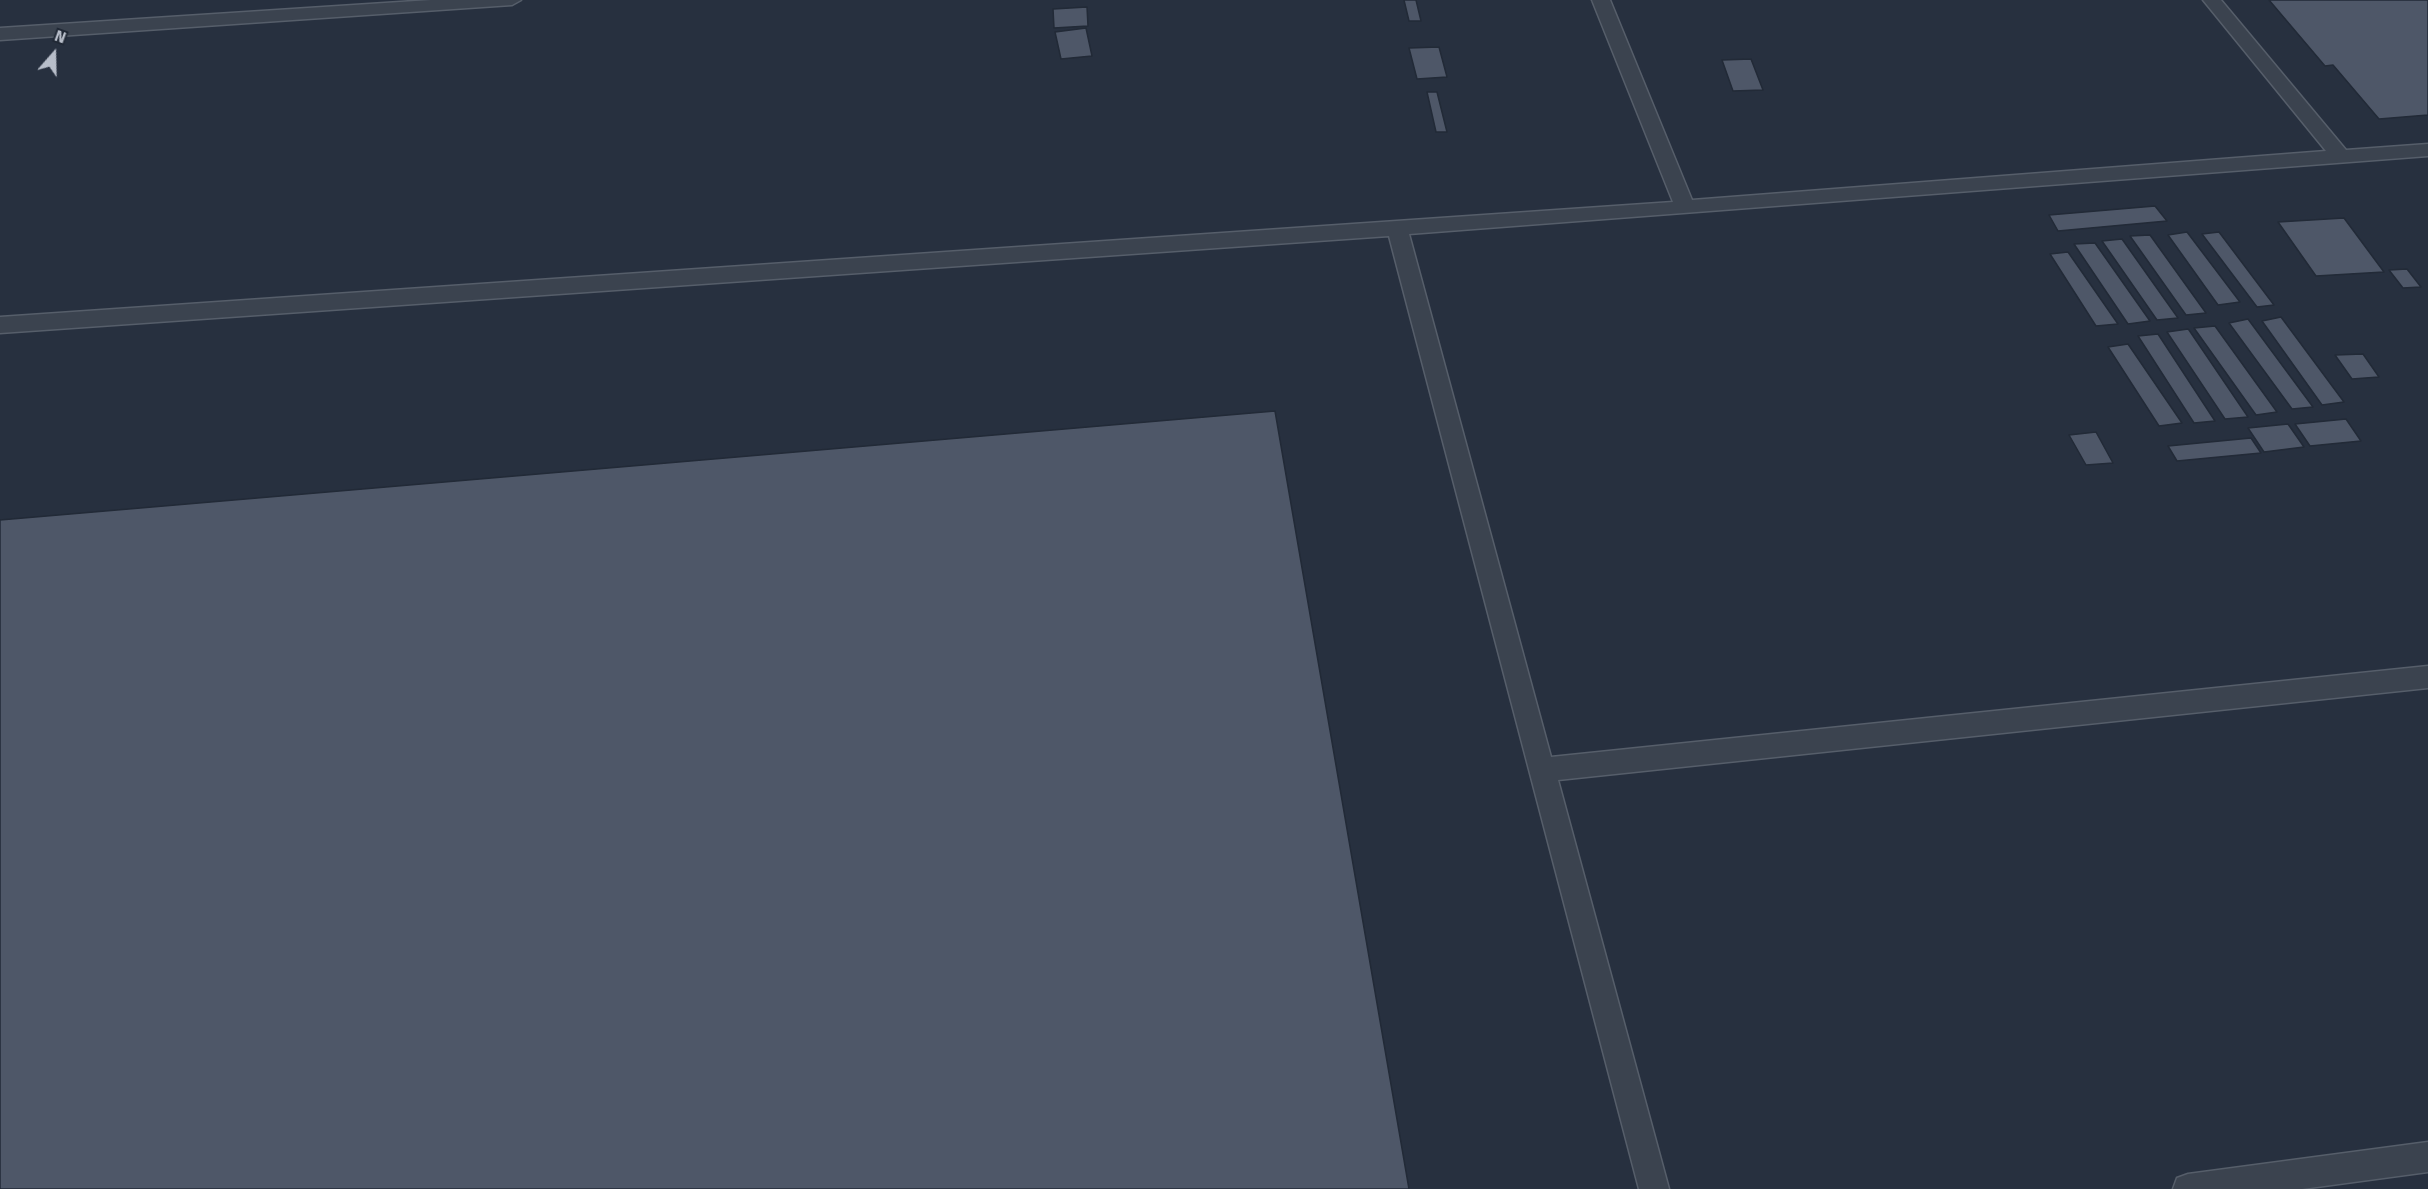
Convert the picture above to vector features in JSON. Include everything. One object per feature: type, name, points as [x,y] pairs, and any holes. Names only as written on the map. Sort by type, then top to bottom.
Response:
[{"type":"lane","points":[[0,34],[512,0]]},
{"type":"lane","points":[[1600,0],[1685,208]]},
{"type":"lane","points":[[2212,0],[2341,157]]},
{"type":"lane","points":[[0,325],[1685,208],[2428,150]]},
{"type":"lane","points":[[1397,228],[1654,1189]]},
{"type":"lane","points":[[1542,770],[2428,677]]},
{"type":"lane","points":[[2188,1189],[2428,1157]]},
{"type":"building","points":[[1404,0],[1416,0],[1421,21],[1409,21]]},
{"type":"building","points":[[2269,0],[2428,0],[2428,115],[2379,119],[2333,65],[2325,66]]},
{"type":"building","points":[[1087,7],[1088,26],[1054,28],[1053,9]]},
{"type":"building","points":[[1086,28],[1092,56],[1061,59],[1055,32]]},
{"type":"building","points":[[1439,47],[1447,77],[1417,79],[1409,48]]},
{"type":"building","points":[[1751,59],[1763,90],[1733,91],[1722,60]]},
{"type":"building","points":[[1427,92],[1437,92],[1447,132],[1436,132]]},
{"type":"building","points":[[2155,206],[2167,221],[2058,231],[2049,215]]},
{"type":"building","points":[[2344,218],[2384,272],[2316,276],[2278,222]]},
{"type":"building","points":[[2187,232],[2240,302],[2218,305],[2168,235]]},
{"type":"building","points":[[2219,232],[2274,305],[2257,307],[2202,234]]},
{"type":"building","points":[[2150,235],[2206,313],[2186,315],[2130,236]]},
{"type":"building","points":[[2122,239],[2178,318],[2157,320],[2102,241]]},
{"type":"building","points":[[2095,243],[2150,321],[2128,324],[2074,244]]},
{"type":"building","points":[[2068,252],[2118,324],[2096,326],[2050,254]]},
{"type":"building","points":[[2407,269],[2421,287],[2403,288],[2389,270]]},
{"type":"building","points":[[2281,317],[2344,402],[2322,405],[2262,321]]},
{"type":"building","points":[[2248,319],[2313,407],[2292,409],[2229,323]]},
{"type":"building","points":[[2215,326],[2277,412],[2256,415],[2194,328]]},
{"type":"building","points":[[2188,329],[2248,417],[2225,419],[2167,332]]},
{"type":"building","points":[[2158,334],[2215,421],[2194,423],[2138,336]]},
{"type":"building","points":[[2128,344],[2182,423],[2159,426],[2108,347]]},
{"type":"building","points":[[2363,354],[2379,377],[2352,379],[2335,355]]},
{"type":"building","points":[[1275,411],[1409,1189],[0,1189],[0,520]]},
{"type":"building","points":[[2346,419],[2361,441],[2310,446],[2295,424]]},
{"type":"building","points":[[2288,424],[2304,447],[2264,452],[2248,428]]},
{"type":"building","points":[[2096,432],[2113,463],[2086,465],[2069,435]]},
{"type":"building","points":[[2251,438],[2261,453],[2177,461],[2168,446]]}]
